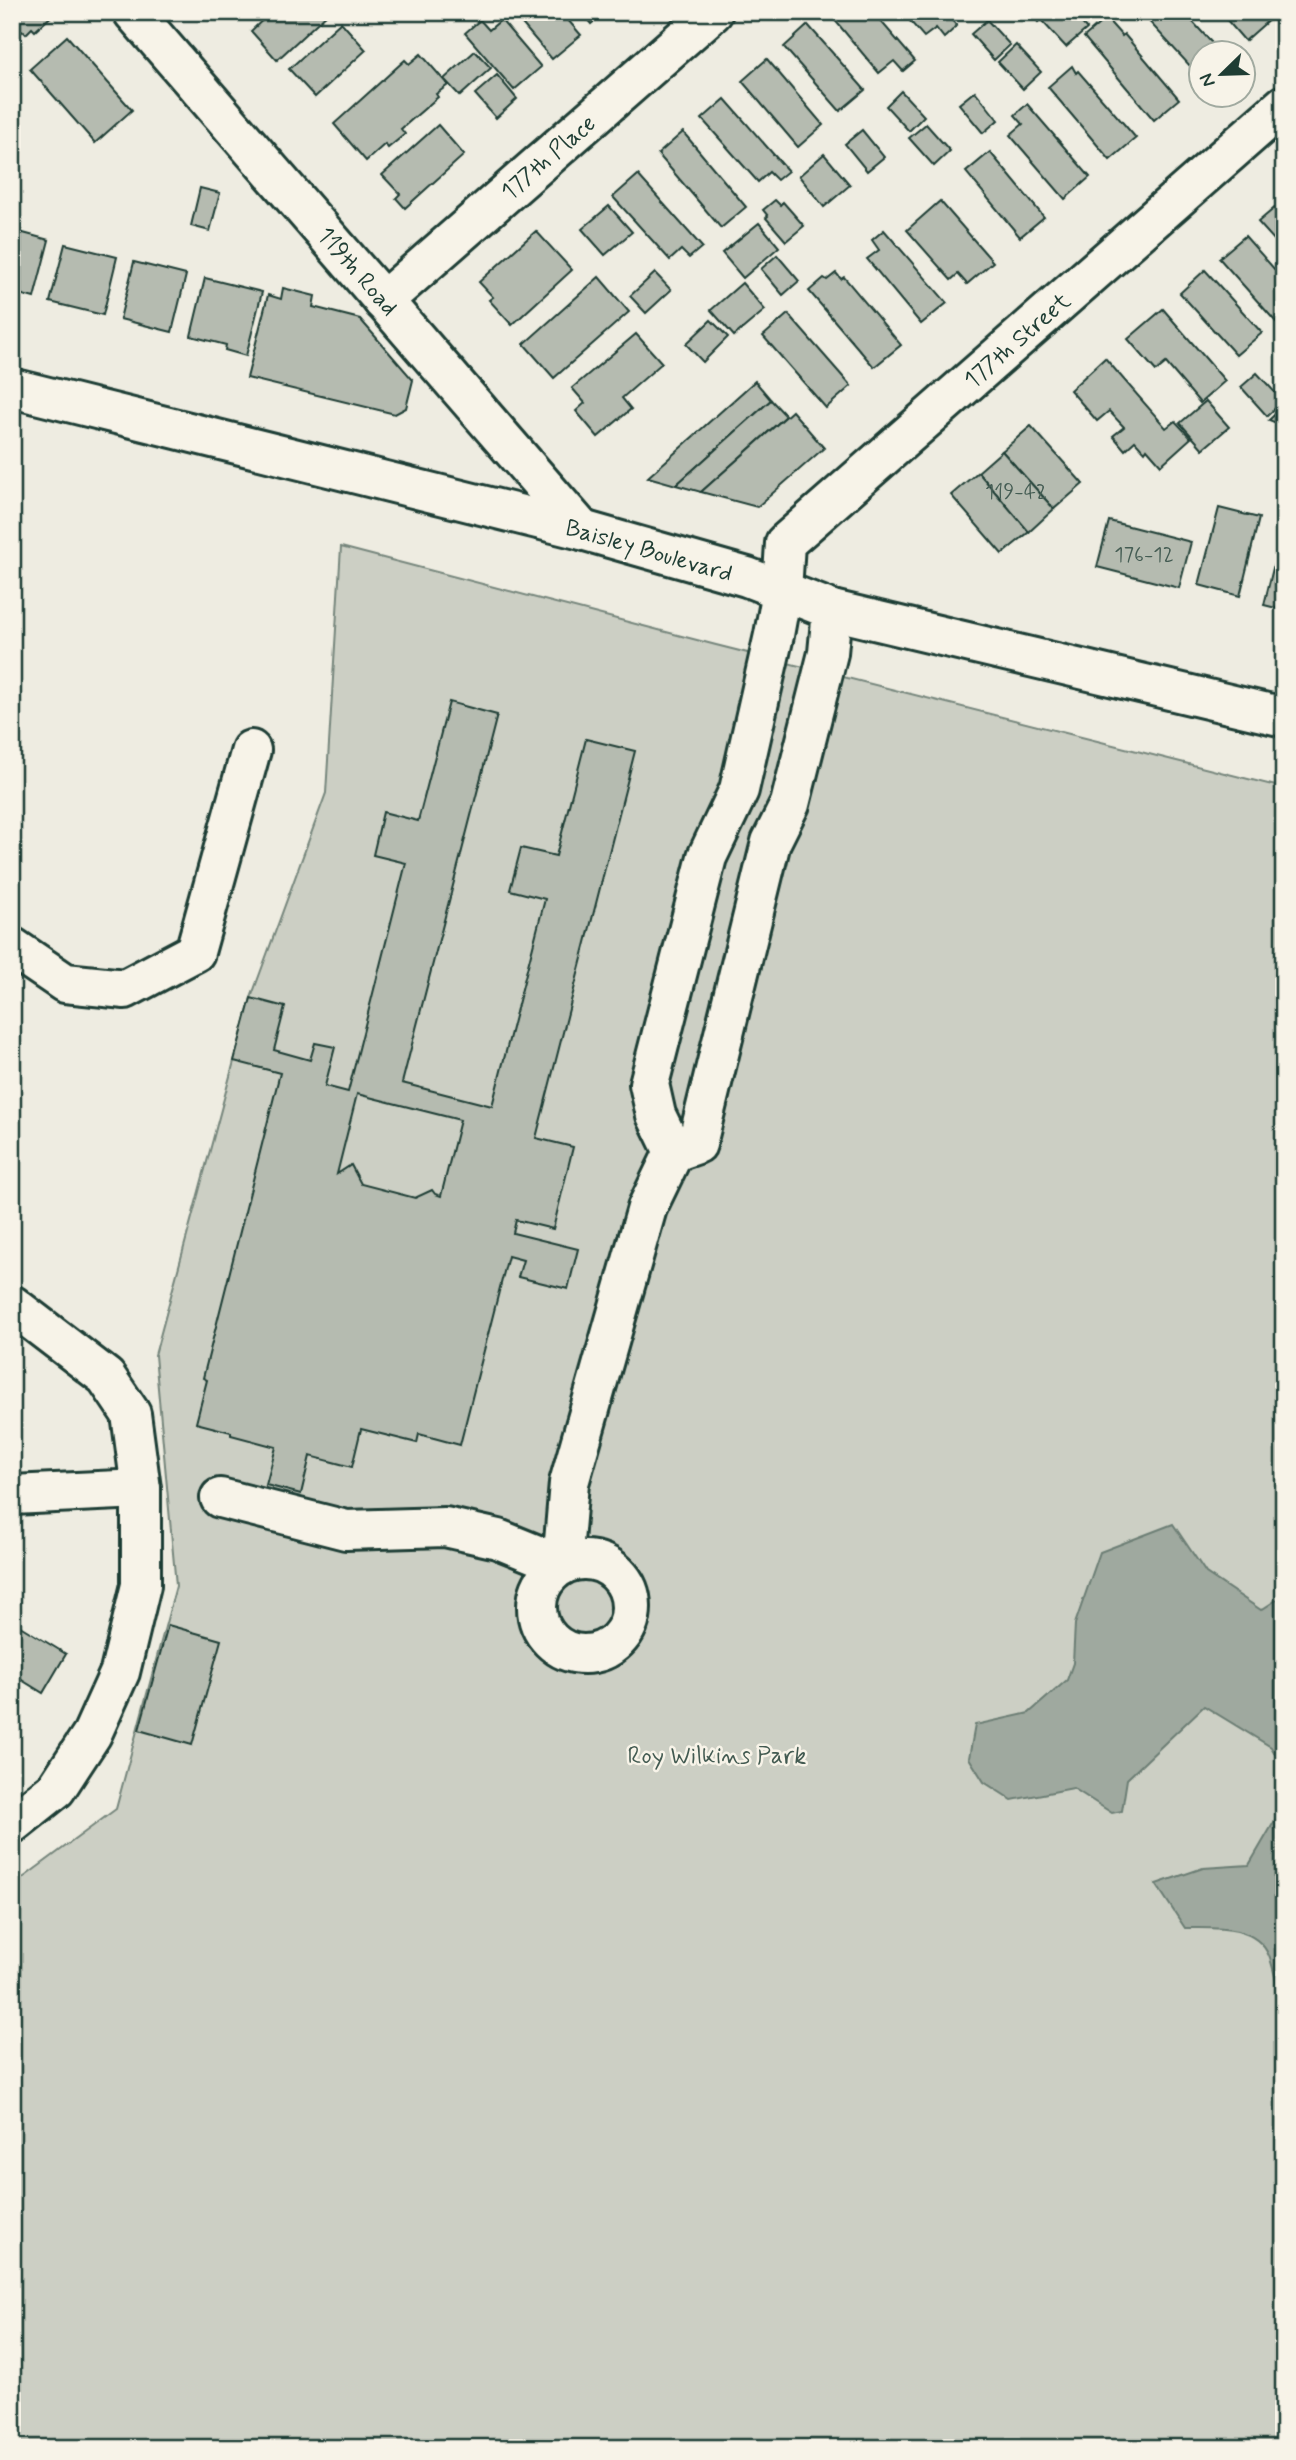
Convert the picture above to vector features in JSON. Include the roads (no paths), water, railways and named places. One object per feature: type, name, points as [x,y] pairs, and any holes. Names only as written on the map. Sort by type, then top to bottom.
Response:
[{"type":"street","name":"119th Road","points":[[133,12],[582,530]]},
{"type":"street","name":"177th Place","points":[[383,301],[713,12]]},
{"type":"street","name":"177th Street","points":[[674,1153],[656,1115],[649,1084],[707,857],[739,790],[782,591],[785,543],[1284,105]]},
{"type":"street","name":"Baisley Boulevard","points":[[12,388],[582,530],[747,578],[832,610],[1284,717]]},
{"type":"street","points":[[220,1498],[346,1530],[444,1527],[498,1539],[562,1565],[569,1483],[647,1208],[674,1153],[697,1144],[771,842],[790,804],[828,653],[832,610]]},
{"type":"street","points":[[12,947],[65,983],[125,989],[195,952],[251,750]]},
{"type":"street","points":[[739,790],[790,804]]},
{"type":"street","points":[[12,1305],[106,1377],[131,1414],[141,1489],[141,1585],[120,1672],[92,1734],[56,1789],[12,1824]]},
{"type":"street","points":[[12,1495],[141,1489]]},
{"type":"park label","name":"Roy Wilkins Park","points":[[717,1755]]}]
